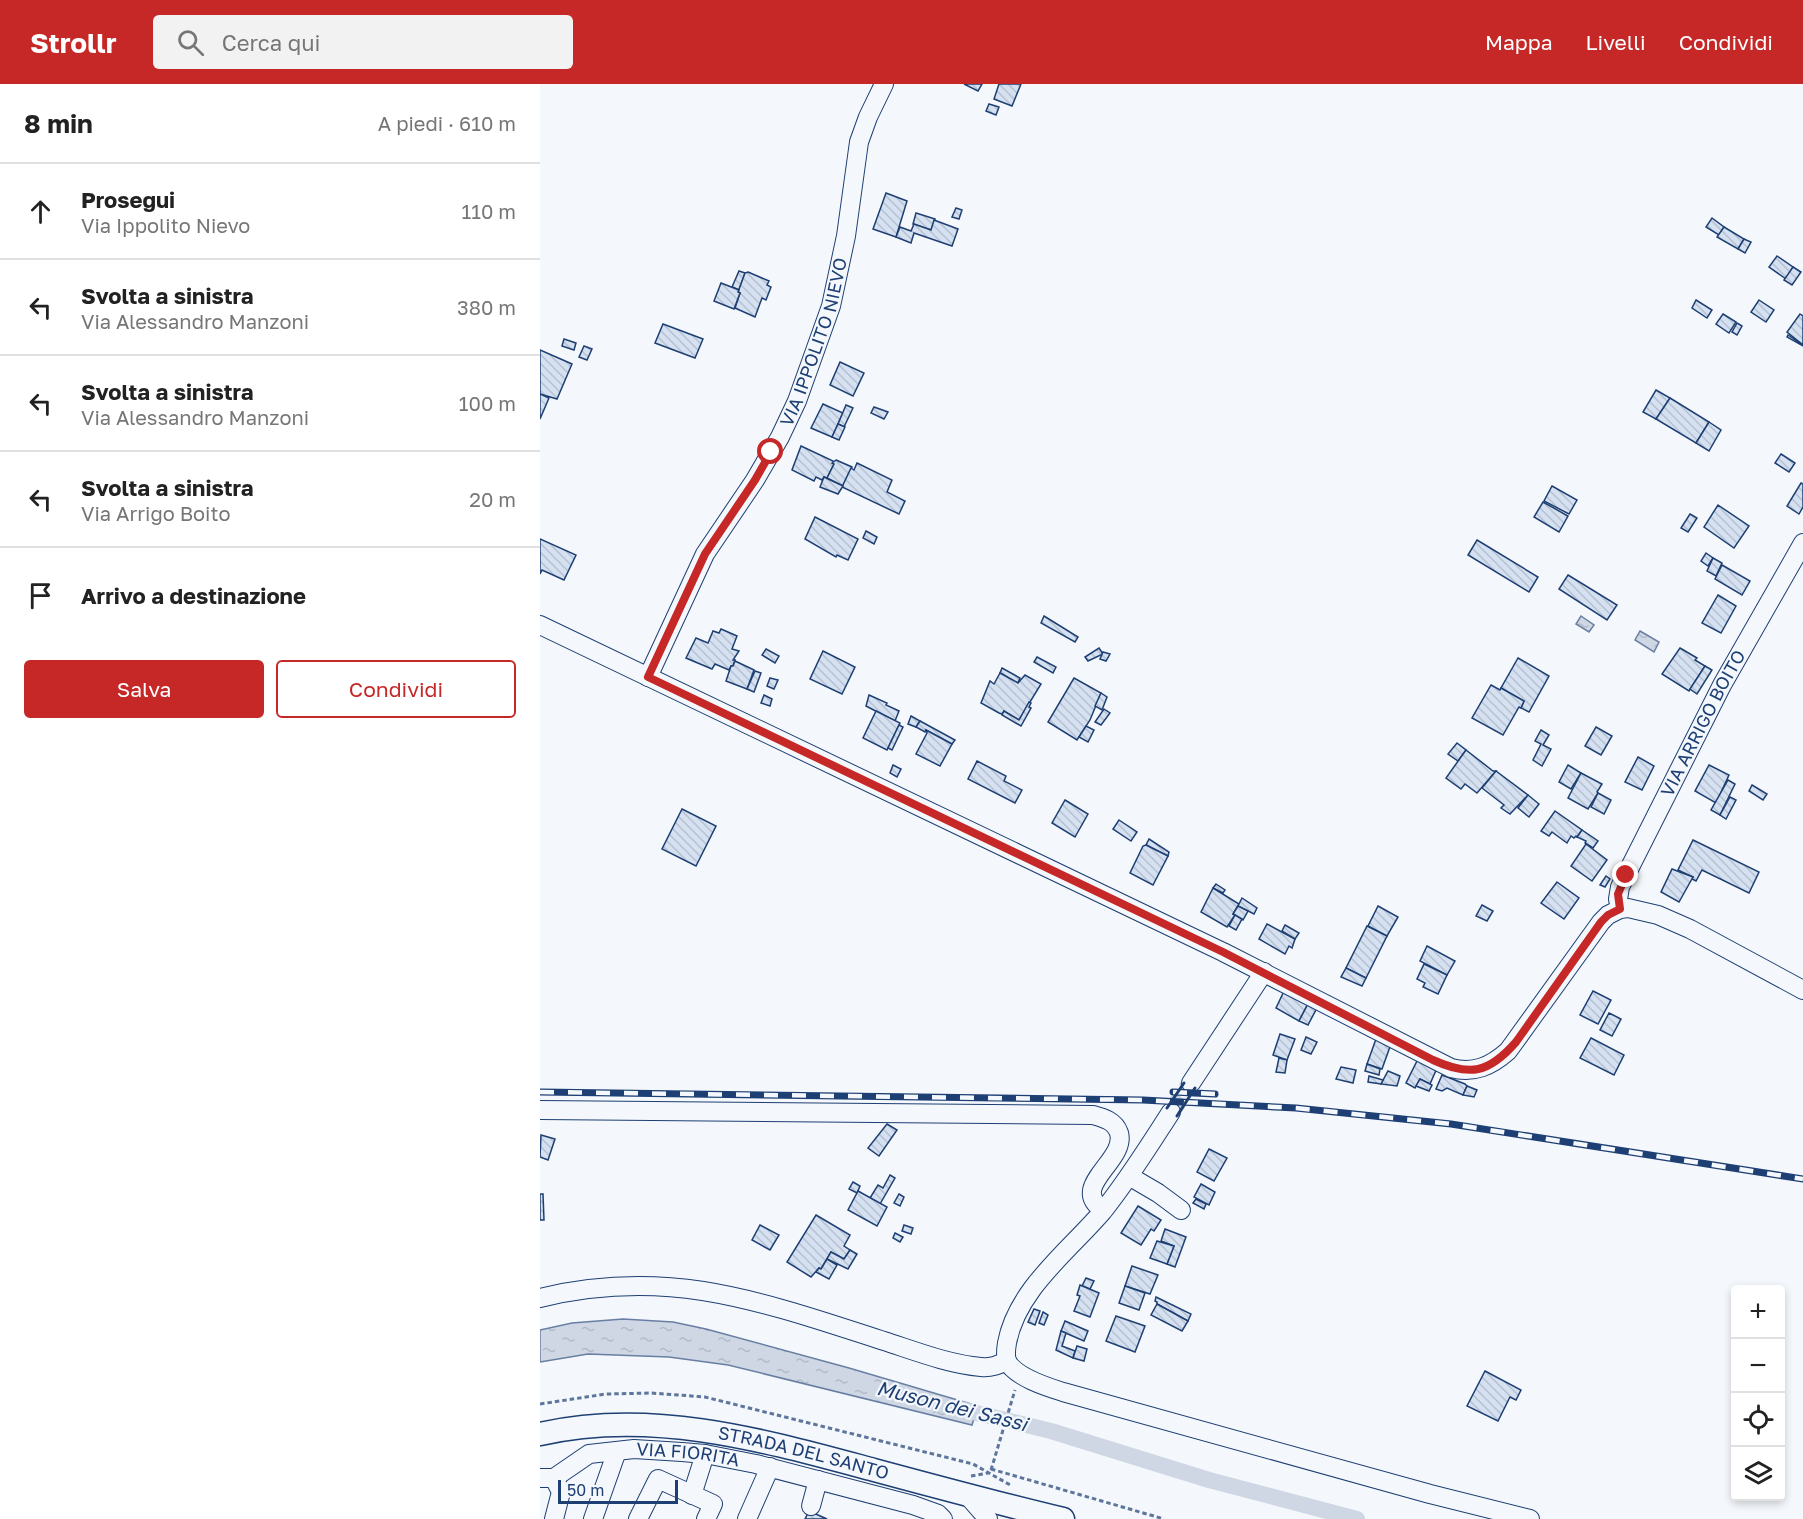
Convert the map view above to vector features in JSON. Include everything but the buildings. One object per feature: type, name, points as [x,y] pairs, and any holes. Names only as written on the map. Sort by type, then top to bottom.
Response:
[{"type":"main road","name":"STRADA DEL SANTO","points":[[540,1434],[615,1424],[671,1426],[714,1431],[825,1457],[968,1495],[1022,1516],[1063,1519]]},
{"type":"street","name":"VIA IPPOLITO NIEVO","points":[[648,677],[705,554],[755,480],[780,437],[797,401],[831,306],[846,236],[859,142],[884,84]]},
{"type":"street","name":"VIA ARRIGO BOITO","points":[[1620,909],[1618,894],[1623,881],[1722,685],[1803,543]]},
{"type":"street","points":[[540,626],[1264,972],[1451,1068],[1462,1071],[1488,1066],[1508,1051],[1601,922],[1608,915],[1620,909],[1638,909],[1676,922],[1803,990]]},
{"type":"street","points":[[1191,1083],[1264,972]]},
{"type":"street","points":[[540,1110],[1093,1115],[1113,1123],[1118,1129],[1121,1142],[1116,1154],[1098,1175],[1093,1187],[1091,1196],[1095,1205],[1103,1210]]},
{"type":"street","points":[[1171,1113],[1103,1210],[1026,1298],[1009,1334],[1005,1353],[1007,1361],[1021,1374],[1045,1386],[1430,1494],[1530,1519]]},
{"type":"street","points":[[1129,1176],[1181,1210]]},
{"type":"street","points":[[540,1298],[578,1290],[643,1286],[704,1291],[777,1308],[958,1362],[987,1367],[1007,1361]]},
{"type":"street","name":"VIA FIORITA","points":[[547,1478],[589,1454],[634,1449],[705,1454],[770,1467],[927,1509],[943,1519]]},
{"type":"street","points":[[593,1519],[617,1451]]},
{"type":"street","points":[[692,1495],[705,1454]]},
{"type":"street","points":[[747,1519],[770,1467]]},
{"type":"street","points":[[547,1478],[561,1492],[554,1519]]},
{"type":"street","points":[[644,1517],[658,1479],[713,1504],[706,1519]]},
{"type":"street","points":[[811,1506],[818,1480]]},
{"type":"street","points":[[968,1495],[988,1519]]},
{"type":"path","points":[[991,1471],[1016,1389]]},
{"type":"path","points":[[540,1404],[606,1394],[651,1392],[705,1397],[973,1464],[1164,1519]]},
{"type":"water","points":[[1581,616],[1594,625],[1589,632],[1576,624]]},
{"type":"water","points":[[1640,631],[1659,642],[1654,652],[1635,640]]},
{"type":"water","points":[[623,1319],[673,1322],[706,1329],[978,1406],[972,1425],[728,1365],[669,1357],[588,1354],[540,1362],[540,1330],[572,1323]]},
{"type":"waterway","name":"Muson dei Sassi","points":[[956,1408],[1051,1431],[1209,1480],[1357,1519]]},
{"type":"tunnel","points":[[1171,1112],[1191,1083]]},
{"type":"railway","points":[[540,1092],[1143,1100],[1296,1108],[1451,1124],[1803,1179]]},
{"type":"railway","points":[[1173,1092],[1215,1094]]},
{"type":"wall","points":[[1167,1108],[1184,1083]]},
{"type":"wall","points":[[1177,1116],[1195,1088]]},
{"type":"route","points":[[771,452],[705,554],[648,677],[1223,952],[1433,1060],[1462,1071],[1488,1066],[1499,1059],[1516,1042],[1601,922],[1608,915],[1620,909],[1618,894],[1626,875]]}]
